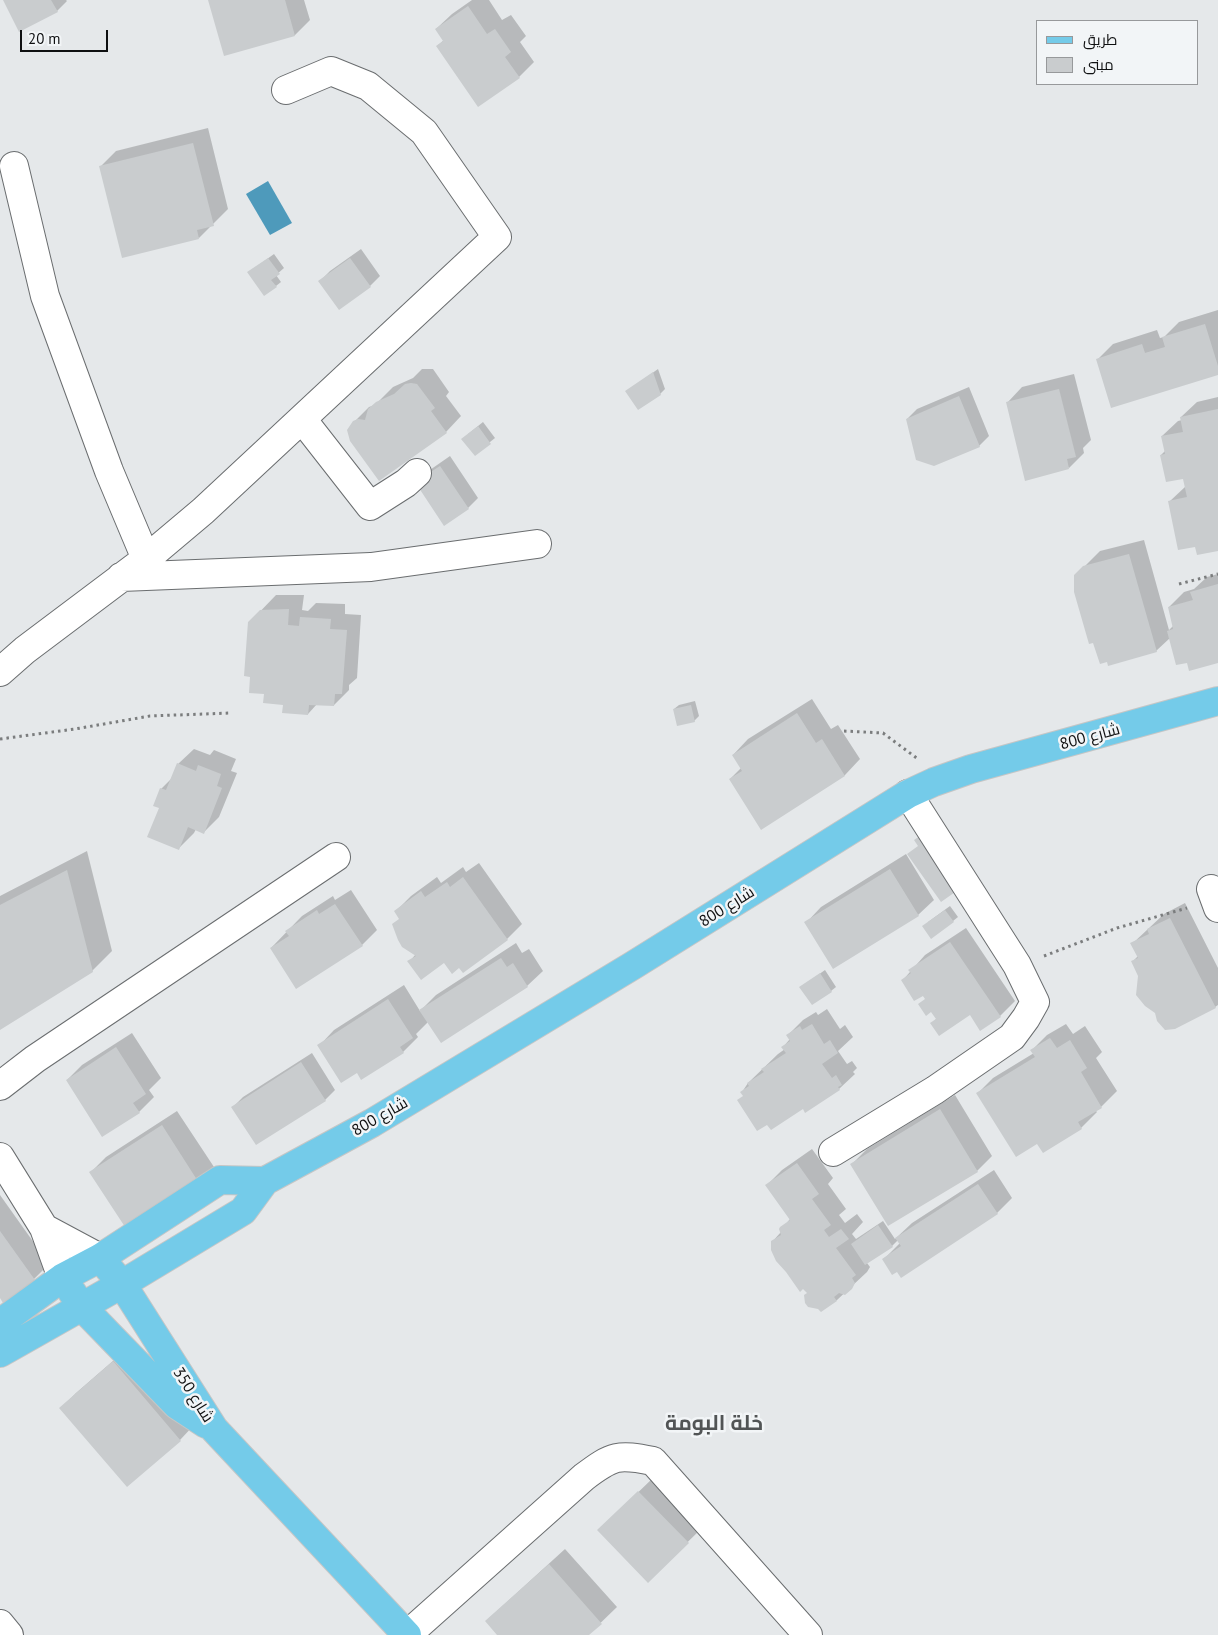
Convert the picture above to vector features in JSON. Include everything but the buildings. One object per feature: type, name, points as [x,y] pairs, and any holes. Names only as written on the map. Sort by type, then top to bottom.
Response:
[{"type":"main road","name":"شارع 800","points":[[0,1353],[122,1284],[243,1211],[265,1181],[372,1123],[632,966],[908,794],[934,782],[971,769],[1218,701]]},
{"type":"main road","name":"شارع 800","points":[[0,1323],[62,1278],[100,1258],[220,1180],[265,1181]]},
{"type":"main road","name":"شارع 350","points":[[100,1258],[122,1284],[214,1429]]},
{"type":"main road","name":"شارع 350","points":[[62,1278],[81,1306],[177,1405],[214,1429]]},
{"type":"main road","points":[[214,1429],[407,1635]]},
{"type":"street","points":[[0,672],[25,650],[146,558],[203,511],[497,237],[424,132],[368,86],[331,71],[286,90]]},
{"type":"street","points":[[14,166],[45,296],[109,471],[146,558]]},
{"type":"street","points":[[302,419],[370,506],[406,483],[417,473]]},
{"type":"street","points":[[120,578],[370,566],[537,544]]},
{"type":"street","points":[[833,1152],[935,1090],[1012,1037],[1035,1002],[1017,965],[908,794]]},
{"type":"street","points":[[0,1086],[34,1059],[336,857]]},
{"type":"street","points":[[0,1157],[44,1228],[62,1278]]},
{"type":"street","points":[[44,1228],[100,1258]]},
{"type":"street","points":[[407,1635],[584,1477],[600,1465],[621,1456],[653,1460],[808,1635]]},
{"type":"street","points":[[0,1624],[9,1635]]},
{"type":"path","points":[[1179,584],[1218,574]]},
{"type":"path","points":[[0,739],[150,716],[231,713]]},
{"type":"path","points":[[844,731],[883,733],[916,756],[934,782]]},
{"type":"path","points":[[1017,965],[1117,928],[1196,905],[1194,894],[1214,898]]},
{"type":"water","points":[[268,181],[292,223],[270,235],[246,194]]},
{"type":"district","name":"خلة البومة","points":[[714,1424]]}]
